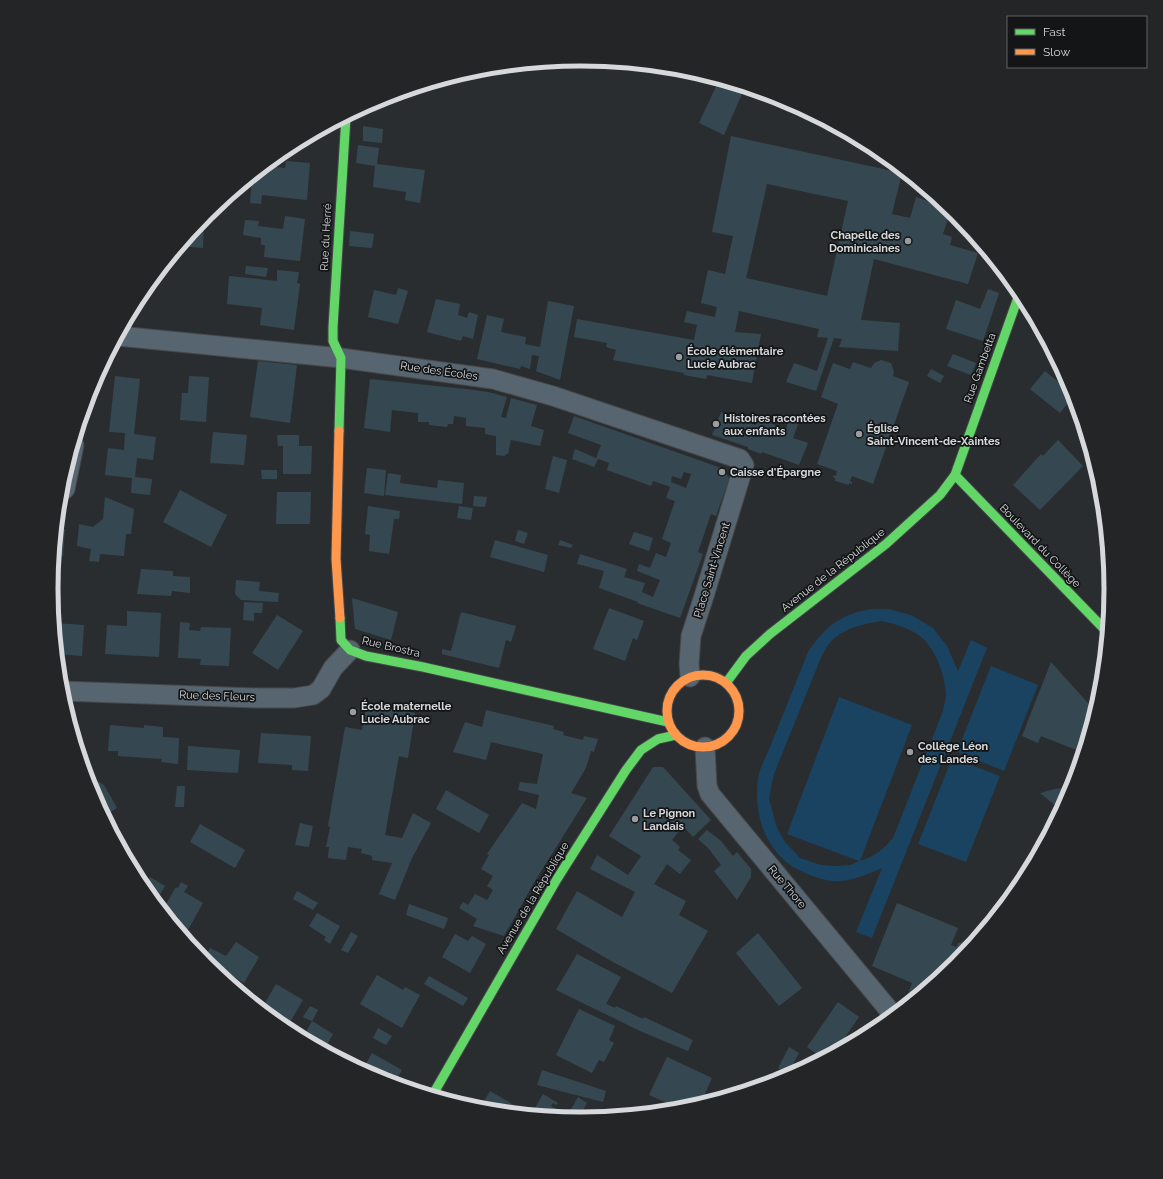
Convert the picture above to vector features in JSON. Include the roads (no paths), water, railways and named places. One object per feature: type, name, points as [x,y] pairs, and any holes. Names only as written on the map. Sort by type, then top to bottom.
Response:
[{"type":"main road","name":"Rue du Herré","points":[[340,358],[333,341],[333,327],[346,122]]},
{"type":"main road","name":"Rue Gambetta","points":[[955,475],[1017,300]]},
{"type":"main road","name":"Rue Brostra","points":[[340,358],[336,559],[341,640],[350,650],[366,656],[423,667],[668,722]]},
{"type":"main road","name":"Boulevard du Collège","points":[[955,475],[1104,629]]},
{"type":"main road","name":"Avenue de la République","points":[[726,683],[746,656],[770,634],[902,530],[940,495],[955,475]]},
{"type":"main road","points":[[700,675],[709,675],[726,683],[734,693],[738,704],[738,716],[734,728],[727,737],[717,744],[705,747],[694,746],[684,742],[676,735],[668,722],[668,700],[673,690],[681,682],[690,677],[700,675]]},
{"type":"main road","name":"Avenue de la République","points":[[435,1092],[557,879],[626,770],[641,750],[658,739],[676,735]]},
{"type":"street","name":"Rue des Écoles","points":[[123,337],[340,358],[493,379],[553,396],[740,459],[744,465]]},
{"type":"street","name":"Place Saint-Vincent","points":[[690,677],[689,664],[691,636],[744,465]]},
{"type":"street","name":"Rue des Fleurs","points":[[68,691],[294,698],[313,695],[321,689],[333,668],[350,650]]},
{"type":"street","name":"Rue Thore","points":[[705,747],[707,786],[710,794],[891,1012]]},
{"type":"place","name":"Chapelle des Dominicaines","points":[[908,241]]},
{"type":"place","name":"École élémentaire Lucie Aubrac","points":[[679,357]]},
{"type":"place","name":"Histoires racontées aux enfants","points":[[716,424]]},
{"type":"place","name":"Église Saint-Vincent-de-Xaintes","points":[[859,434]]},
{"type":"place","name":"Caisse d'Épargne","points":[[722,472]]},
{"type":"place","name":"École maternelle Lucie Aubrac","points":[[353,712]]},
{"type":"place","name":"Collège Léon des Landes","points":[[910,752]]},
{"type":"place","name":"Le Pignon Landais","points":[[635,819]]}]
